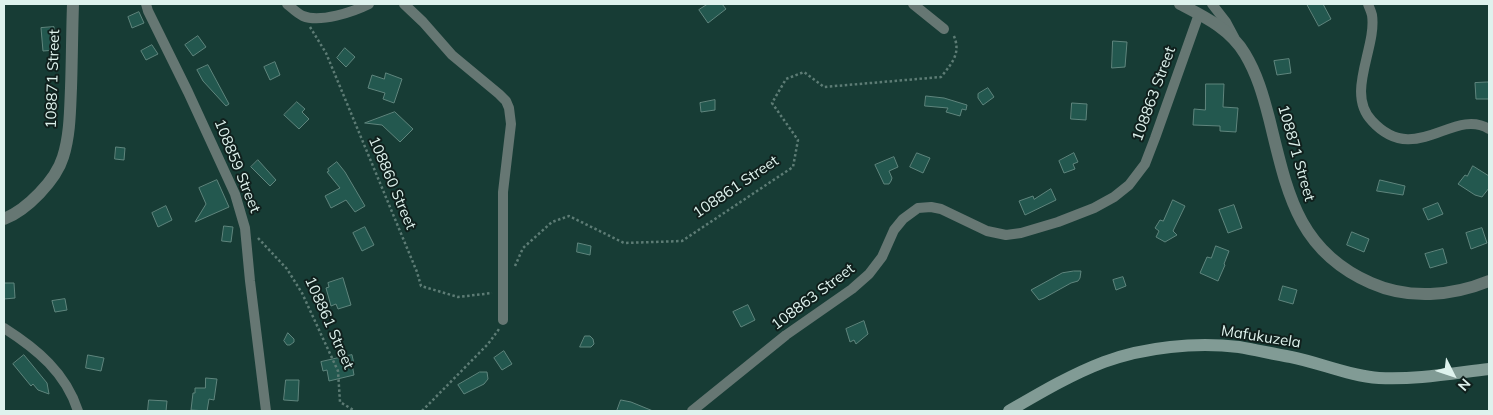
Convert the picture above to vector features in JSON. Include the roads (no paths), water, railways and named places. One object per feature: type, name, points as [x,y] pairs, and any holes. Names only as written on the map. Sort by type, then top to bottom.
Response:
[{"type":"main road","name":"Mafukuzela","points":[[1009,411],[1050,387],[1104,362],[1144,351],[1179,346],[1210,345],[1239,348],[1294,358],[1345,373],[1380,378],[1413,377],[1489,369]]},
{"type":"street","name":"108871 Street","points":[[4,219],[22,208],[48,184],[63,157],[70,113],[72,4]]},
{"type":"street","name":"108859 Street","points":[[146,4],[235,194],[245,228],[266,411]]},
{"type":"street","points":[[287,4],[302,16],[316,19],[359,9],[369,4]]},
{"type":"street","points":[[404,4],[452,55],[506,100],[509,108],[511,124],[503,192],[503,320]]},
{"type":"street","points":[[913,4],[944,29]]},
{"type":"street","name":"108871 Street","points":[[1180,4],[1222,28],[1235,40],[1254,70],[1261,89],[1287,189],[1300,221],[1324,251],[1356,276],[1380,287],[1400,291],[1428,294],[1453,292],[1489,281]]},
{"type":"street","points":[[1212,4],[1226,22],[1235,40]]},
{"type":"street","points":[[1368,4],[1372,14],[1371,34],[1361,92],[1363,108],[1371,120],[1382,131],[1394,137],[1418,140],[1459,126],[1473,124],[1489,129]]},
{"type":"street","name":"108863 Street","points":[[692,411],[786,336],[852,289],[869,274],[882,257],[894,230],[902,219],[918,208],[931,207],[941,209],[986,231],[1006,235],[1021,233],[1058,222],[1094,208],[1114,197],[1129,185],[1144,164],[1199,14]]},
{"type":"street","points":[[4,328],[35,350],[56,370],[69,389],[78,411]]}]
